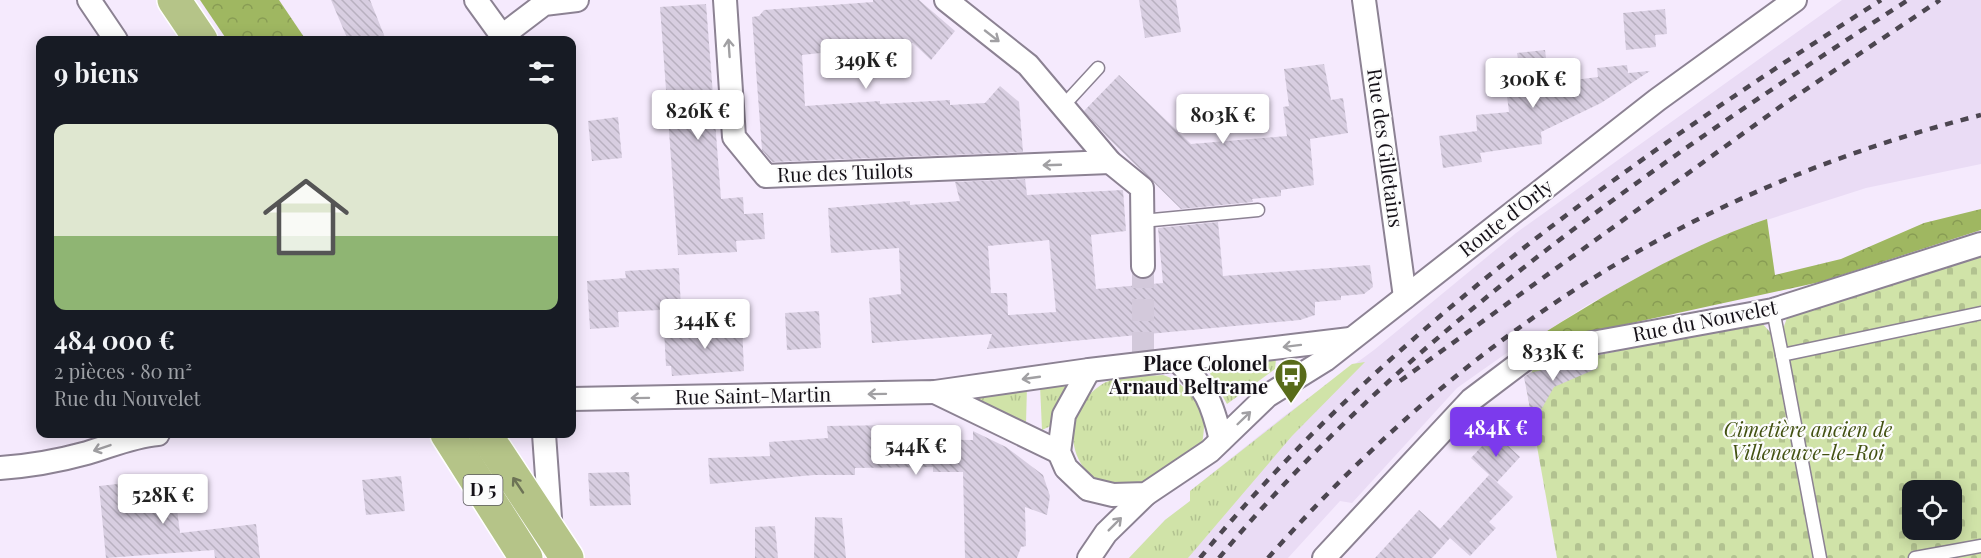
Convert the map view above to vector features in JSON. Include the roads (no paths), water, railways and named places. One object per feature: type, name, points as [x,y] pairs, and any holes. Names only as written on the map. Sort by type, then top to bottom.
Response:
[{"type":"main road","points":[[174,0],[198,36]]},
{"type":"main road","name":"D 5","points":[[449,438],[519,554]]},
{"type":"main road","name":"D 5","points":[[488,438],[559,546]]},
{"type":"street","points":[[89,0],[113,36]]},
{"type":"street","points":[[476,0],[502,36]]},
{"type":"street","points":[[505,36],[544,4],[577,0]]},
{"type":"street","name":"Rue des Tuilots","points":[[725,0],[735,136],[766,176],[1110,162]]},
{"type":"street","points":[[946,0],[1028,65],[1110,162],[1142,188],[1143,266]]},
{"type":"street","name":"Rue des Gilletains","points":[[1364,0],[1405,297]]},
{"type":"street","name":"Route d'Orly","points":[[1221,440],[1267,396],[1325,360],[1657,100],[1795,0]]},
{"type":"street","name":"Rue du Nouvelet","points":[[1324,558],[1471,400],[1532,354],[1773,310],[1981,244]]},
{"type":"street","points":[[1146,494],[1113,495],[1088,489],[1066,468],[1059,452],[1065,415],[1089,369],[1178,361],[1350,339]]},
{"type":"street","points":[[1089,558],[1106,533],[1146,494],[1210,451],[1221,440],[1214,410],[1200,382],[1178,361]]},
{"type":"street","name":"Rue Saint-Martin","points":[[576,399],[935,392],[1089,369]]},
{"type":"street","name":"Rue Saint-Martin","points":[[935,392],[1059,452]]},
{"type":"street","points":[[0,468],[39,464],[72,457],[131,438]]},
{"type":"street","points":[[545,438],[559,546]]},
{"type":"lane","points":[[1062,106],[1098,68]]},
{"type":"lane","points":[[1142,221],[1258,210]]},
{"type":"lane","points":[[1773,310],[1820,558]]},
{"type":"lane","points":[[1782,355],[1981,313]]},
{"type":"lane","points":[[1915,558],[1981,546]]},
{"type":"tunnel","points":[[1143,266],[1143,364]]},
{"type":"railway","points":[[1200,558],[1273,475],[1351,396],[1433,322],[1518,252],[1697,122],[1881,0]]},
{"type":"railway","points":[[1219,558],[1293,475],[1372,397],[1455,323],[1631,187],[1722,123],[1908,0]]},
{"type":"railway","points":[[1400,381],[1784,104],[1940,0]]},
{"type":"railway","points":[[1268,558],[1344,478],[1422,405],[1504,339],[1590,280],[1680,229],[1775,184],[1875,146],[1981,115]]},
{"type":"place","name":"Place Colonel Arnaud Beltrame","points":[[1291,404]]},
{"type":"park label","name":"Cimetière ancien de Villeneuve-le-Roi","points":[[1808,442]]}]
